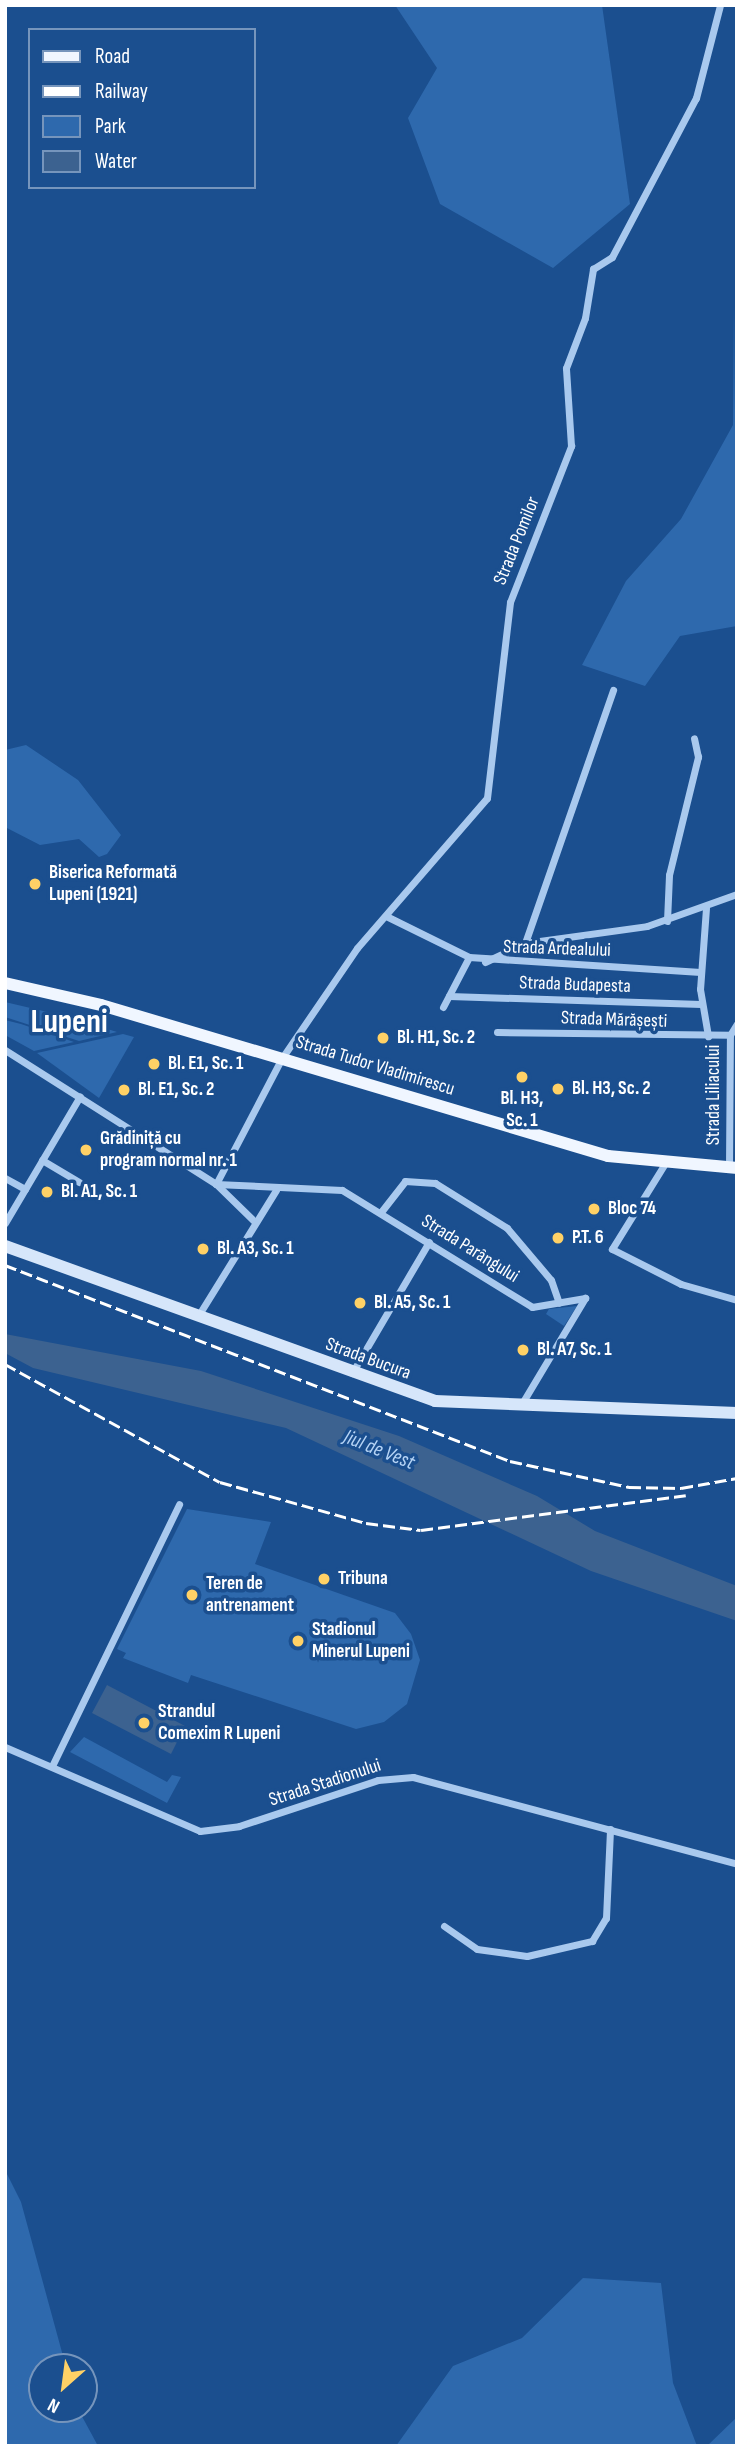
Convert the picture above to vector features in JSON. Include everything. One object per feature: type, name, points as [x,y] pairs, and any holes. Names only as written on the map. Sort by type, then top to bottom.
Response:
[{"type":"main road","name":"Strada Tudor Vladimirescu","points":[[5,983],[282,1058],[597,1153],[664,1165],[733,1168]]},
{"type":"main road","name":"Strada Bucura","points":[[5,1246],[351,1373],[435,1401],[519,1408],[737,1413]]},
{"type":"street","name":"Strada Pomilor","points":[[282,1058],[343,966],[487,798],[510,602],[570,446],[566,368],[585,318],[593,269],[612,257],[696,98],[720,5]]},
{"type":"street","points":[[525,943],[613,690]]},
{"type":"street","points":[[667,921],[669,875],[698,758],[694,738]]},
{"type":"street","points":[[485,962],[525,943],[667,921],[737,894]]},
{"type":"street","points":[[706,908],[701,1004],[708,1036]]},
{"type":"street","name":"Strada Ardealului","points":[[386,916],[468,957],[485,962],[701,972]]},
{"type":"street","points":[[443,1007],[468,957]]},
{"type":"street","name":"Strada Budapesta","points":[[449,996],[701,1004]]},
{"type":"street","name":"Strada Mărășești","points":[[497,1032],[708,1036],[733,1030]]},
{"type":"street","name":"Strada Liliacului","points":[[733,1030],[733,1168]]},
{"type":"street","name":"Strada Parângului","points":[[5,1050],[216,1184],[255,1222]]},
{"type":"street","points":[[216,1184],[282,1058]]},
{"type":"street","points":[[5,1223],[80,1096]]},
{"type":"street","points":[[42,1160],[79,1182]]},
{"type":"street","points":[[664,1165],[612,1249],[681,1284],[737,1300]]},
{"type":"street","points":[[5,1178],[24,1189]]},
{"type":"street","points":[[380,1212],[405,1181],[435,1183],[507,1228],[551,1280],[559,1303]]},
{"type":"street","name":"Strada Parângului","points":[[216,1184],[275,1191],[342,1190],[532,1307],[586,1298],[519,1408]]},
{"type":"street","points":[[198,1316],[275,1191]]},
{"type":"street","points":[[351,1373],[429,1242]]},
{"type":"street","points":[[52,1766],[179,1504]]},
{"type":"street","name":"Strada Stadionului","points":[[5,1747],[200,1831],[239,1826],[378,1780],[413,1777],[737,1864]]},
{"type":"street","points":[[444,1926],[477,1949],[527,1956],[593,1941],[606,1918],[610,1829]]},
{"type":"green space","points":[[395,5],[602,5],[630,204],[553,268],[440,204],[408,118],[437,68]]},
{"type":"green space","points":[[734,304],[737,626],[680,636],[645,686],[582,665],[626,581],[681,519],[733,425]]},
{"type":"green space","points":[[26,745],[78,780],[121,835],[107,854],[99,857],[79,839],[40,845],[5,827],[5,750]]},
{"type":"green space","points":[[5,1002],[73,1018],[117,1032],[79,1041],[5,1017]]},
{"type":"green space","points":[[5,1020],[74,1042],[34,1051],[5,1035]]},
{"type":"green space","points":[[123,1034],[134,1037],[99,1098],[37,1053]]},
{"type":"green space","points":[[577,1306],[564,1326],[546,1314],[549,1309]]},
{"type":"green space","points":[[187,1509],[271,1522],[255,1564],[395,1613],[411,1634],[420,1660],[407,1704],[384,1722],[356,1729],[191,1675],[188,1683],[123,1658],[126,1653],[117,1649]]},
{"type":"green space","points":[[84,1737],[167,1782],[172,1775],[181,1777],[167,1803],[70,1752]]},
{"type":"green space","points":[[5,2170],[21,2202],[62,2353],[28,2353],[28,2423],[86,2423],[98,2446],[5,2446]]},
{"type":"green space","points":[[583,2278],[661,2283],[673,2383],[697,2446],[396,2446],[453,2366],[522,2338]]},
{"type":"green space","points":[[737,2417],[737,2446],[707,2446]]},
{"type":"water","name":"Jiul de Vest","points":[[5,1334],[201,1371],[399,1436],[537,1496],[595,1531],[737,1586],[737,1621],[591,1571],[286,1428],[33,1368],[5,1353]]},
{"type":"water","name":"Strandul Comexim R Lupeni","points":[[107,1685],[185,1726],[171,1754],[92,1713]]},
{"type":"railway","points":[[5,1265],[510,1461],[629,1487],[681,1488],[737,1478]]},
{"type":"railway","points":[[5,1364],[220,1482],[366,1523],[421,1530],[686,1495]]},
{"type":"place","name":"Biserica Reformată Lupeni (1921)","points":[[35,884]]},
{"type":"place","name":"Bl. H1, Sc. 2","points":[[383,1038]]},
{"type":"place","name":"Bl. E1, Sc. 1","points":[[154,1064]]},
{"type":"place","name":"Bl. H3, Sc. 1","points":[[522,1077]]},
{"type":"place","name":"Bl. H3, Sc. 2","points":[[558,1089]]},
{"type":"place","name":"Bl. E1, Sc. 2","points":[[124,1090]]},
{"type":"place","name":"Grădiniță cu program normal nr. 1","points":[[86,1150]]},
{"type":"place","name":"Bl. A1, Sc. 1","points":[[47,1192]]},
{"type":"place","name":"Bloc 74","points":[[594,1209]]},
{"type":"place","name":"P.T. 6","points":[[558,1238]]},
{"type":"place","name":"Bl. A3, Sc. 1","points":[[203,1249]]},
{"type":"place","name":"Bl. A5, Sc. 1","points":[[360,1303]]},
{"type":"place","name":"Bl. A7, Sc. 1","points":[[523,1350]]},
{"type":"place","name":"Tribuna","points":[[324,1579]]},
{"type":"place","name":"Teren de antrenament","points":[[192,1595]]},
{"type":"place","name":"Stadionul Minerul Lupeni","points":[[298,1641]]},
{"type":"place","name":"Strandul Comexim R Lupeni","points":[[144,1723]]},
{"type":"district","name":"Lupeni","points":[[69,1023]]}]
